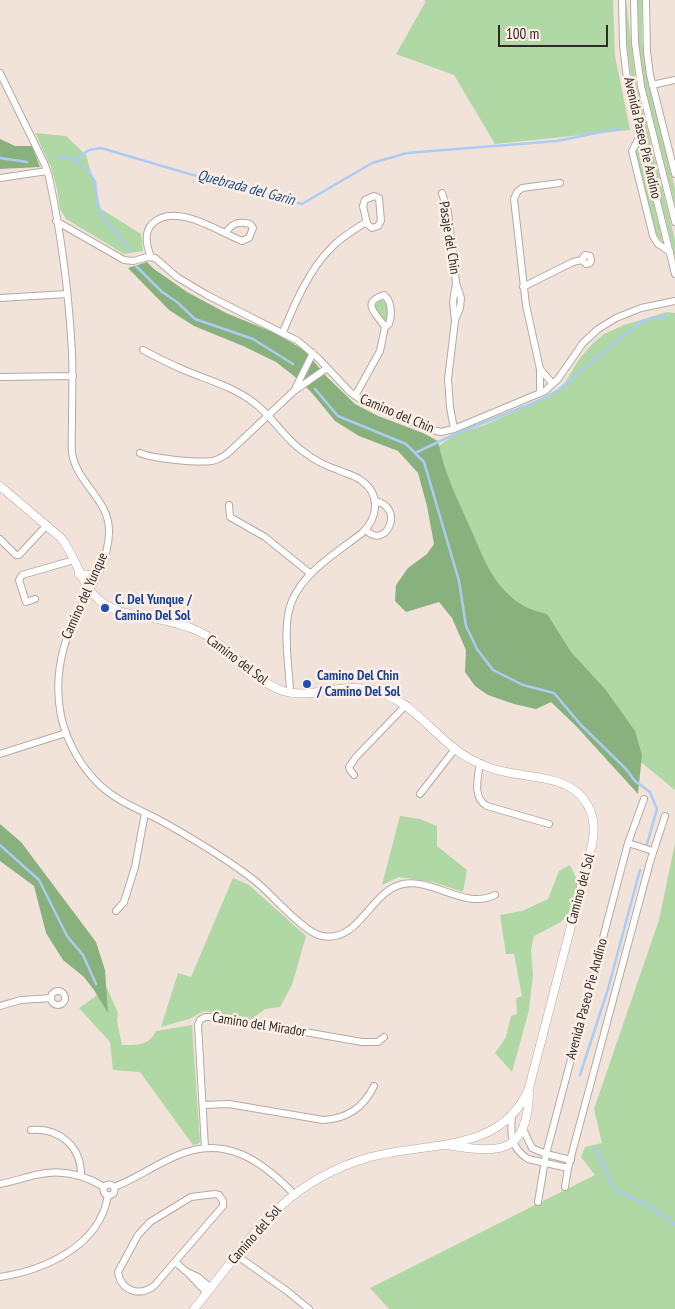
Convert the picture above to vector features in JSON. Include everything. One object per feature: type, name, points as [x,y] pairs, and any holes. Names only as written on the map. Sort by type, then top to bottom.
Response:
[{"type":"street","name":"Avenida Paseo Pie Andino","points":[[622,0],[625,62],[631,98],[675,274]]},
{"type":"street","name":"Avenida Paseo Pie Andino","points":[[634,0],[636,57],[641,86],[675,222]]},
{"type":"street","points":[[646,0],[647,52],[652,85],[673,159],[675,174]]},
{"type":"street","name":"Camino del Yunque","points":[[0,73],[47,171],[67,294],[72,376],[72,447],[74,462],[80,477],[103,506],[109,524],[108,542],[99,572],[69,631],[59,666],[58,698],[66,733],[75,753],[95,780],[120,801],[165,823],[244,872],[270,893],[306,929],[321,936],[338,935],[349,930],[387,892],[403,884],[421,885],[478,899],[494,895]]},
{"type":"street","points":[[652,85],[675,80]]},
{"type":"street","points":[[641,134],[632,151],[653,236],[658,244],[670,252]]},
{"type":"street","points":[[0,178],[47,171]]},
{"type":"street","points":[[540,393],[540,369],[529,323],[523,286],[514,199],[519,190],[525,187],[560,184]]},
{"type":"street","name":"Pasaje del Chin","points":[[442,193],[448,212],[456,283],[462,300],[455,321],[448,379],[454,429]]},
{"type":"street","points":[[378,196],[380,224],[377,227],[369,228],[366,222],[363,202],[378,196]]},
{"type":"street","points":[[56,221],[124,260],[133,261],[151,257],[147,244],[147,232],[153,223],[164,218],[178,216],[190,218],[226,232]]},
{"type":"street","points":[[283,332],[305,285],[326,253],[337,242],[366,222]]},
{"type":"street","name":"Camino del Chin","points":[[151,257],[158,260],[186,283],[206,295],[298,341],[313,353],[356,396],[371,406],[428,429],[441,432],[454,429],[540,393],[553,384],[583,343],[598,328],[641,308],[675,301]]},
{"type":"street","points":[[523,286],[573,262],[582,260]]},
{"type":"street","points":[[0,298],[67,294]]},
{"type":"street","points":[[356,396],[380,350],[386,327],[389,324],[390,306],[384,295],[376,300],[372,312],[386,327]]},
{"type":"street","points":[[143,350],[182,370],[238,392],[254,402],[285,436],[303,452],[323,464],[363,481],[370,488],[375,501],[374,516],[366,530],[310,574],[294,595],[288,615],[287,629],[290,692]]},
{"type":"street","points":[[294,390],[313,353]]},
{"type":"street","points":[[140,453],[160,458],[218,460],[227,454],[294,390],[327,368]]},
{"type":"street","points":[[540,369],[553,384]]},
{"type":"street","points":[[0,377],[72,376]]},
{"type":"street","name":"Camino del Sol","points":[[0,486],[65,542],[79,574],[90,591],[104,604],[122,612],[167,621],[201,632],[223,647],[263,680],[282,690],[302,694],[343,687],[361,688],[390,695],[406,705],[455,748],[480,764],[498,770],[565,785],[584,799],[594,822],[592,845],[529,1088],[522,1103],[512,1116],[490,1132],[474,1138],[393,1152],[358,1161],[319,1178],[294,1194],[268,1217],[194,1309]]},
{"type":"street","points":[[366,530],[372,535],[379,535],[387,530],[390,523],[391,516],[388,508],[375,501]]},
{"type":"street","points":[[229,505],[230,517],[265,537],[310,574]]},
{"type":"street","points":[[0,539],[19,556],[47,525]]},
{"type":"street","points":[[35,599],[26,602],[19,580],[22,575],[74,560]]},
{"type":"street","points":[[79,574],[89,576],[99,572]]},
{"type":"street","points":[[354,775],[349,767],[356,757],[406,705]]},
{"type":"street","points":[[0,754],[66,733]]},
{"type":"street","points":[[420,794],[455,748]]},
{"type":"street","points":[[480,764],[477,794],[481,802],[487,806],[549,824]]},
{"type":"street","name":"Avenida Paseo Pie Andino","points":[[538,1202],[546,1154],[628,843],[644,799]]},
{"type":"street","points":[[116,911],[124,902],[135,867],[145,813]]},
{"type":"street","name":"Avenida Paseo Pie Andino","points":[[565,1187],[570,1160],[653,851],[665,816]]},
{"type":"street","points":[[628,843],[653,851]]},
{"type":"street","points":[[0,1006],[21,1000],[51,998]]},
{"type":"street","name":"Camino del Mirador","points":[[205,1148],[198,1025],[200,1020],[206,1016],[362,1042],[378,1042],[384,1037]]},
{"type":"street","points":[[202,1105],[229,1104],[323,1120],[333,1120],[361,1106],[374,1086]]},
{"type":"street","name":"Camino del Sol","points":[[442,1145],[486,1151],[500,1148],[512,1142],[523,1129],[528,1107],[529,1088]]},
{"type":"street","points":[[512,1116],[512,1142],[523,1156],[528,1159],[568,1168]]},
{"type":"street","points":[[523,1129],[532,1148],[546,1154],[570,1160]]},
{"type":"street","points":[[31,1130],[51,1132],[68,1142],[78,1154],[81,1176]]},
{"type":"street","points":[[114,1188],[174,1156],[194,1149],[205,1148],[226,1149],[251,1158],[272,1172],[294,1194]]},
{"type":"street","points":[[0,1184],[45,1173],[62,1172],[81,1176],[104,1187]]},
{"type":"street","points":[[104,1187],[109,1184],[114,1188]]},
{"type":"street","points":[[104,1187],[104,1192],[108,1195]]},
{"type":"street","points":[[108,1195],[114,1193],[114,1188]]},
{"type":"street","points":[[0,1277],[38,1267],[74,1249],[85,1240],[94,1227],[104,1209],[108,1195]]},
{"type":"street","points":[[220,1195],[223,1201],[222,1206],[176,1262],[147,1291],[133,1291],[119,1278],[118,1272],[138,1235],[150,1222],[191,1197],[220,1195]]},
{"type":"street","points":[[236,1255],[309,1309]]},
{"type":"street","points":[[176,1262],[209,1291]]},
{"type":"green space","points":[[425,0],[613,0],[615,56],[630,130],[495,144],[454,75],[396,54]]},
{"type":"green space","points":[[626,0],[636,84],[675,240],[675,256],[634,97],[626,38]]},
{"type":"green space","points":[[638,0],[642,0],[642,41],[647,77],[675,189],[675,204],[645,91],[639,50]]},
{"type":"green space","points":[[35,133],[66,136],[86,155],[101,209],[141,234],[143,251],[124,254],[66,219],[60,209],[51,167]]},
{"type":"green space","points":[[0,139],[15,146],[32,146],[40,167],[0,169]]},
{"type":"green space","points":[[638,142],[663,242],[655,234],[635,150]]},
{"type":"green space","points":[[147,262],[187,292],[226,313],[275,333],[304,350],[328,378],[355,404],[378,416],[423,433],[438,441],[447,474],[456,496],[482,555],[496,581],[518,603],[532,610],[547,614],[571,652],[605,689],[635,731],[642,755],[638,794],[576,726],[551,702],[536,709],[488,695],[475,686],[465,672],[466,650],[452,618],[439,602],[406,612],[395,601],[396,585],[408,568],[427,554],[434,544],[427,506],[418,473],[398,451],[359,436],[335,421],[312,393],[276,362],[194,326],[169,310],[128,268]]},
{"type":"green space","points":[[380,300],[386,301],[388,306],[388,323],[385,323],[375,312],[374,306]]},
{"type":"green space","points":[[667,312],[675,313],[675,790],[636,758],[507,667],[435,449],[455,434],[482,426],[548,397],[564,384],[580,358],[604,334],[624,325]]},
{"type":"green space","points":[[400,816],[420,819],[437,826],[437,846],[467,870],[463,892],[433,882],[399,877],[382,885]]},
{"type":"green space","points":[[0,824],[21,842],[96,942],[105,970],[108,1013],[84,977],[63,960],[46,933],[34,886],[0,861]]},
{"type":"green space","points":[[675,843],[675,1309],[389,1309],[370,1288],[595,1175],[581,1157],[585,1147],[602,1143],[594,1109],[659,920]]},
{"type":"green space","points":[[570,865],[579,884],[573,908],[561,922],[534,936],[531,950],[533,974],[529,1010],[512,1072],[495,1053],[506,1037],[511,1016],[517,1014],[516,998],[522,996],[514,954],[506,954],[500,915],[522,911],[548,899],[559,871]]},
{"type":"green space","points":[[233,878],[249,885],[306,936],[292,985],[280,1007],[265,1009],[253,1018],[204,1011],[189,1019],[161,1027],[178,973],[191,977]]},
{"type":"green space","points":[[107,988],[118,1013],[117,1021],[122,1045],[142,1044],[150,1040],[156,1031],[192,1025],[200,1142],[198,1144],[193,1145],[140,1072],[113,1070],[110,1042],[79,1008]]},
{"type":"waterway","name":"Quebrada del Garin","points":[[75,160],[89,150],[101,148],[302,204],[372,163],[407,153],[557,141],[621,128]]},
{"type":"waterway","points":[[59,157],[75,160],[88,170],[95,182],[98,206],[102,216],[130,250]]},
{"type":"waterway","name":"Quebrada del Garin","points":[[0,158],[27,162]]},
{"type":"waterway","points":[[136,266],[162,292],[177,302],[195,319],[253,339],[293,364]]},
{"type":"waterway","points":[[415,453],[557,391],[639,323],[652,318],[667,317]]},
{"type":"waterway","points":[[315,389],[338,416],[406,444],[424,462],[459,581],[466,626],[477,649],[493,670],[523,685],[554,693],[581,725],[626,769],[635,781],[650,792],[657,809],[647,844]]},
{"type":"waterway","points":[[0,845],[39,880],[67,936],[83,955],[96,984]]},
{"type":"waterway","points":[[580,1075],[608,989],[640,870]]},
{"type":"waterway","points":[[596,1149],[615,1191],[646,1205],[675,1225]]},
{"type":"place","name":"C. Del Yunque / Camino Del Sol","points":[[105,608]]},
{"type":"place","name":"Camino Del Chin / Camino Del Sol","points":[[307,684]]}]
